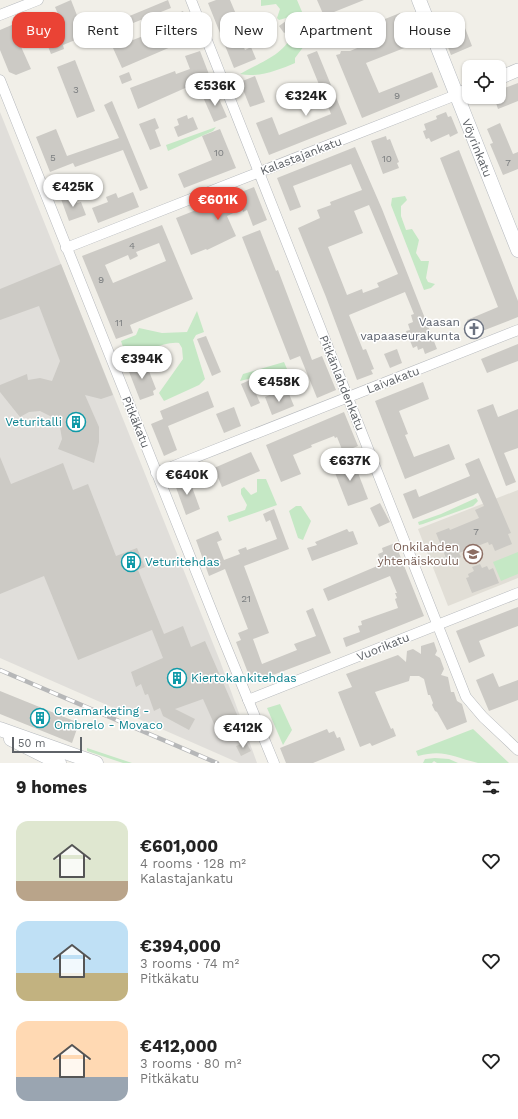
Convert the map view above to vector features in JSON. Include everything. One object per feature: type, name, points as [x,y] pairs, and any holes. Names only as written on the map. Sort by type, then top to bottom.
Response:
[{"type":"main road","name":"Vöyrinkatu","points":[[419,0],[462,92]]},
{"type":"main road","name":"Vöyrinkatu","points":[[466,104],[518,250]]},
{"type":"main road","points":[[0,729],[55,758]]},
{"type":"main road","points":[[0,733],[55,758],[96,763]]},
{"type":"street","points":[[0,15],[38,0]]},
{"type":"street","name":"Pitkänlahdenkatu","points":[[191,0],[466,697],[483,717],[518,750]]},
{"type":"street","points":[[506,75],[518,70]]},
{"type":"street","name":"Pitkäkatu","points":[[0,80],[156,473],[274,763]]},
{"type":"street","name":"Kalastajankatu","points":[[66,248],[462,92]]},
{"type":"street","name":"Laivakatu","points":[[156,473],[518,330]]},
{"type":"street","name":"Vuorikatu","points":[[248,700],[518,593]]},
{"type":"shaded area","points":[[0,112],[220,661],[257,763],[239,763],[0,658]]},
{"type":"shaded area","name":"Onkilahden yhtenäiskoulu","points":[[518,490],[518,578],[448,606],[418,529]]},
{"type":"green space","points":[[261,0],[297,0],[302,12],[285,12],[285,18],[279,20],[277,18],[280,9],[276,4],[261,6]]},
{"type":"green space","points":[[285,46],[285,48],[302,48],[295,58],[295,63],[275,71],[261,74],[240,74],[272,57]]},
{"type":"green space","points":[[216,127],[213,131],[168,151],[166,145]]},
{"type":"green space","points":[[405,196],[407,200],[401,206],[401,216],[406,230],[412,229],[419,240],[416,253],[421,261],[429,261],[426,278],[428,282],[435,284],[431,288],[424,290],[391,205],[392,198]]},
{"type":"green space","points":[[197,311],[204,332],[196,335],[193,340],[205,379],[199,385],[164,401],[159,393],[183,359],[182,348],[179,343],[167,344],[153,348],[127,359],[121,341],[136,335],[139,328],[162,333],[187,332]]},
{"type":"green space","points":[[284,362],[293,383],[288,387],[273,388],[252,378],[240,381],[243,374]]},
{"type":"green space","points":[[257,479],[266,479],[277,505],[229,522],[227,516],[245,510],[247,505],[241,494],[241,489],[244,487],[251,495],[257,492]]},
{"type":"green space","points":[[476,498],[478,501],[473,506],[419,525],[418,522],[441,514]]},
{"type":"green space","points":[[296,506],[301,506],[311,521],[303,540],[298,538],[289,511]]},
{"type":"green space","points":[[518,552],[518,574],[501,581],[493,562]]},
{"type":"green space","points":[[280,704],[292,730],[283,745],[267,708]]},
{"type":"green space","points":[[473,729],[509,763],[478,763],[455,756],[435,753],[418,756],[416,751]]},
{"type":"green space","points":[[87,748],[132,763],[123,763],[87,751]]},
{"type":"green space","points":[[425,759],[449,759],[458,763],[437,763],[434,761],[432,763],[423,763]]},
{"type":"building","points":[[71,0],[76,12],[73,12],[73,41],[65,44],[65,12],[57,12],[55,7]]},
{"type":"building","points":[[168,0],[171,8],[161,12],[141,12],[141,20],[133,23],[133,15]]},
{"type":"building","points":[[216,0],[230,0],[235,12],[220,12],[220,33],[212,12],[208,3]]},
{"type":"building","points":[[317,0],[364,0],[334,12],[322,12]]},
{"type":"building","points":[[394,15],[394,48],[404,48],[366,63],[379,93],[432,72],[438,87],[362,118],[336,55],[340,54],[341,51],[350,51],[357,48],[386,48],[386,19]]},
{"type":"building","points":[[285,22],[285,32],[284,33],[279,26]]},
{"type":"building","points":[[12,25],[12,48],[22,48],[31,69],[16,75],[9,72],[0,50],[0,30]]},
{"type":"building","points":[[465,28],[472,46],[451,55],[448,48],[465,48]]},
{"type":"building","points":[[141,37],[141,48],[168,48],[122,68],[113,48],[133,48],[133,40]]},
{"type":"building","points":[[49,48],[64,48],[64,49],[51,54]]},
{"type":"building","points":[[226,48],[244,48],[245,50],[251,48],[256,59],[234,68]]},
{"type":"building","points":[[200,51],[210,77],[138,109],[130,88],[175,71],[176,74],[190,69],[185,56]]},
{"type":"building","points":[[317,51],[347,124],[269,155],[256,123],[272,117],[279,135],[331,114],[307,55]]},
{"type":"building","points":[[75,60],[95,111],[77,118],[57,67]]},
{"type":"building","points":[[129,72],[132,80],[122,84],[119,76]]},
{"type":"building","points":[[255,76],[265,102],[250,107],[240,82]]},
{"type":"building","points":[[518,83],[518,101],[498,109],[496,104],[506,104],[506,87]]},
{"type":"building","points":[[216,92],[227,117],[214,122],[203,97]]},
{"type":"building","points":[[112,101],[148,188],[140,191],[123,150],[75,167],[73,163],[50,172],[36,137],[56,129],[67,156],[119,138],[104,105]]},
{"type":"building","points":[[446,112],[448,117],[451,116],[458,133],[450,137],[449,134],[431,142],[429,138],[426,139],[423,131],[426,130],[424,124],[437,119],[436,116]]},
{"type":"building","points":[[187,115],[188,119],[193,117],[198,129],[178,137],[174,127],[179,125],[177,119]]},
{"type":"building","points":[[155,118],[159,128],[155,130],[161,146],[150,150],[139,124]]},
{"type":"building","points":[[500,123],[513,154],[518,152],[518,169],[503,175],[490,144],[493,143],[487,129]]},
{"type":"building","points":[[220,129],[236,168],[184,188],[178,174],[212,160],[202,136]]},
{"type":"building","points":[[386,136],[387,140],[390,139],[399,162],[397,163],[399,168],[383,174],[371,141]]},
{"type":"building","points":[[355,147],[382,209],[437,349],[425,354],[423,348],[418,350],[417,346],[413,348],[406,331],[410,330],[408,324],[413,322],[411,315],[414,314],[405,292],[349,315],[363,350],[366,349],[374,369],[371,370],[373,374],[357,380],[298,228],[320,218],[317,210],[331,205],[330,202],[362,190],[351,164],[293,186],[301,207],[290,211],[277,178]],"holes":[[[369,205],[398,274],[377,283],[379,287],[363,293],[362,289],[347,295],[328,247],[363,233],[354,211]]]},
{"type":"building","points":[[459,150],[518,301],[518,317],[472,335],[467,320],[498,307],[440,158]]},
{"type":"building","points":[[254,187],[267,220],[253,226],[247,210],[243,212],[242,209],[227,216],[236,236],[207,250],[206,249],[191,255],[176,218]]},
{"type":"building","points":[[133,192],[139,207],[98,223],[92,208],[108,202],[106,197],[116,193],[118,198]]},
{"type":"building","points":[[74,194],[77,203],[81,202],[86,215],[69,221],[61,199]]},
{"type":"building","points":[[162,225],[193,299],[130,325],[133,333],[116,339],[82,256]],"holes":[[[159,243],[166,261],[113,283],[105,265],[128,255],[130,260],[138,256],[136,252]]]},
{"type":"building","points":[[260,230],[276,271],[278,270],[312,360],[322,356],[336,390],[317,398],[300,356],[290,360],[242,237]]},
{"type":"building","points":[[61,264],[113,395],[101,399],[85,395],[99,427],[99,442],[94,463],[58,449],[62,439],[60,427],[52,417],[40,411],[29,412],[20,417],[0,392],[0,385],[27,374],[28,380],[40,378],[52,381],[60,361],[39,306],[0,320],[0,289]]},
{"type":"building","points":[[206,336],[221,372],[212,376],[197,339]]},
{"type":"building","points":[[518,344],[518,361],[487,373],[481,359]]},
{"type":"building","points":[[397,349],[402,363],[390,368],[384,354]]},
{"type":"building","points":[[138,360],[141,368],[147,366],[156,389],[153,391],[154,395],[140,400],[126,364]]},
{"type":"building","points":[[250,380],[260,403],[251,407],[241,384]]},
{"type":"building","points":[[423,382],[429,399],[399,411],[408,434],[405,435],[414,457],[449,444],[455,459],[405,479],[375,401]]},
{"type":"building","points":[[208,391],[214,407],[168,426],[177,450],[164,456],[151,424],[163,419],[160,411]]},
{"type":"building","points":[[279,391],[281,397],[289,394],[294,406],[272,415],[265,397]]},
{"type":"building","points":[[493,404],[498,417],[518,409],[518,448],[504,453],[516,482],[506,486],[477,410]]},
{"type":"building","points":[[234,407],[241,426],[224,433],[216,414]]},
{"type":"building","points":[[344,412],[358,446],[343,452],[337,437],[335,438],[334,436],[311,445],[312,447],[293,455],[301,474],[281,482],[266,445]]},
{"type":"building","points":[[251,452],[260,471],[222,487],[214,468]]},
{"type":"building","points":[[0,457],[11,484],[63,463],[73,490],[88,484],[116,556],[137,548],[145,567],[138,570],[164,634],[183,626],[191,647],[205,641],[242,726],[219,735],[203,699],[175,709],[195,719],[189,730],[163,716],[160,708],[154,711],[148,694],[145,695],[141,684],[136,687],[131,672],[163,658],[152,630],[78,660],[44,576],[0,594]]},
{"type":"building","points":[[352,457],[368,499],[348,506],[332,465]]},
{"type":"building","points":[[479,458],[511,533],[508,534],[512,544],[495,551],[492,544],[489,545],[488,542],[459,553],[461,557],[448,563],[436,533],[449,528],[450,530],[479,518],[475,510],[484,506],[478,493],[413,519],[403,494],[416,489],[419,497],[470,476],[465,464]]},
{"type":"building","points":[[188,476],[200,509],[186,515],[174,482]]},
{"type":"building","points":[[380,503],[390,522],[379,527],[370,508]]},
{"type":"building","points":[[274,509],[289,549],[244,566],[269,633],[253,639],[262,664],[297,650],[294,644],[316,636],[306,611],[313,608],[331,653],[252,683],[236,642],[241,640],[238,633],[248,629],[225,569],[209,576],[196,540],[218,531],[222,540],[217,542],[224,560],[240,554],[238,550],[246,547],[247,550],[277,539],[270,520],[266,522],[263,514]]},
{"type":"building","points":[[347,529],[349,532],[353,531],[358,544],[312,561],[307,548],[317,545],[315,542]]},
{"type":"building","points":[[395,543],[424,616],[346,647],[343,638],[360,632],[358,626],[362,625],[361,621],[398,608],[395,599],[397,598],[395,593],[397,593],[390,576],[328,601],[323,589],[382,564],[378,554],[383,552],[382,548]]},
{"type":"building","points":[[480,564],[482,568],[487,566],[489,570],[493,568],[499,583],[472,593],[466,578],[469,577],[468,574],[474,571],[472,567]]},
{"type":"building","points":[[518,607],[518,626],[479,641],[485,656],[469,663],[456,631]]},
{"type":"building","points":[[434,642],[437,651],[435,655],[440,658],[444,669],[441,675],[448,677],[451,692],[454,692],[457,701],[462,704],[467,722],[447,730],[432,705],[433,703],[430,695],[428,695],[424,679],[419,676],[410,676],[409,681],[375,692],[391,729],[393,728],[396,736],[372,746],[370,743],[360,747],[338,692],[352,687],[346,674],[398,655],[406,662],[407,651],[413,649],[421,654],[421,646]]},
{"type":"building","points":[[493,673],[499,687],[518,680],[518,700],[489,711],[476,680]]},
{"type":"building","name":"Creamarketing - Ombrelo - Movaco","points":[[0,691],[79,723],[72,743],[0,714]]},
{"type":"building","points":[[327,729],[329,733],[334,731],[337,738],[340,737],[345,750],[313,763],[286,763],[280,748]]},
{"type":"building","points":[[246,742],[251,751],[241,756],[236,746]]},
{"type":"railway","points":[[0,670],[217,763]]},
{"type":"place","name":"Vaasan vapaaseurakunta","points":[[474,329]]},
{"type":"place","name":"Veturitalli","points":[[76,422]]},
{"type":"place","name":"Onkilahden yhtenäiskoulu","points":[[473,554]]},
{"type":"place","name":"Veturitehdas","points":[[131,562]]},
{"type":"place","name":"Kiertokankitehdas","points":[[177,678]]},
{"type":"place","name":"Creamarketing - Ombrelo - Movaco","points":[[40,718]]}]
